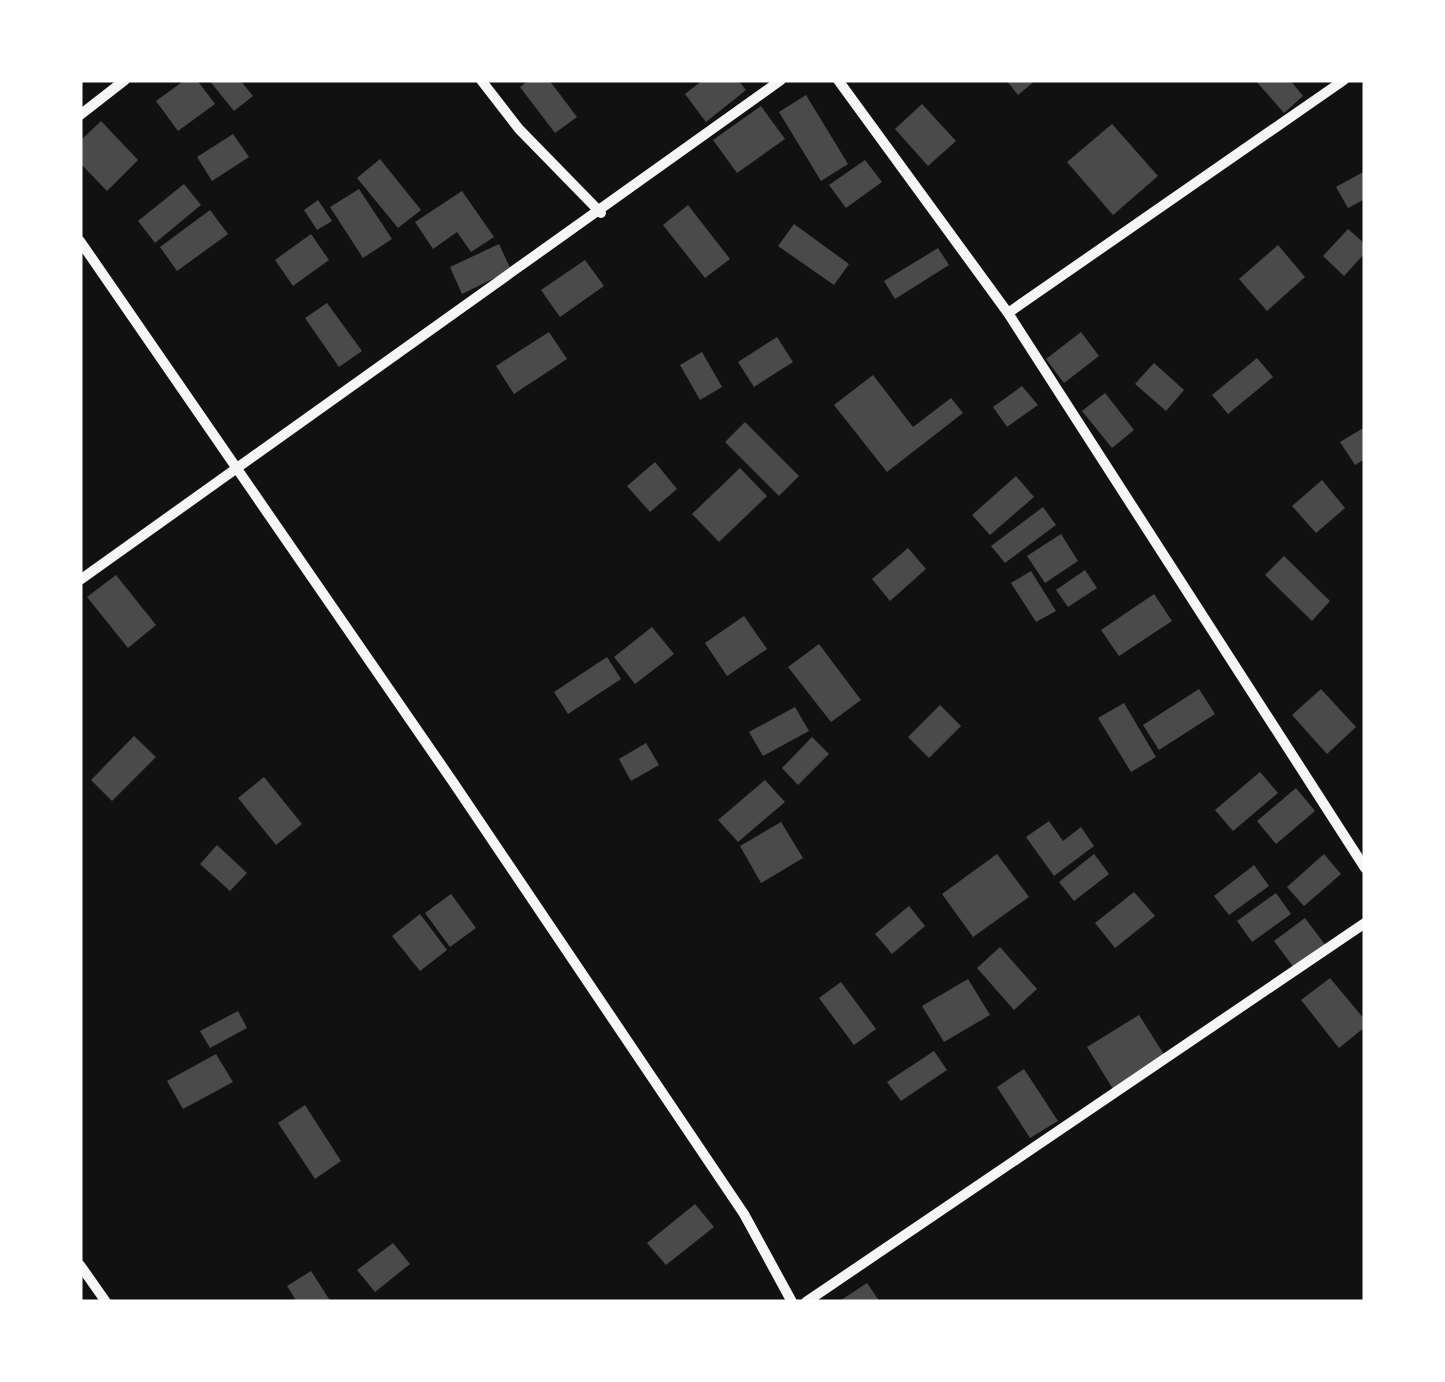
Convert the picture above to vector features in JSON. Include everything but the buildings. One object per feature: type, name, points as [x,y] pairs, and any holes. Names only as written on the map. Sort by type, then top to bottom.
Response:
[{"type":"street","points":[[80,114],[125,80]]},
{"type":"street","points":[[480,80],[519,130],[601,213]]},
{"type":"street","points":[[80,580],[601,213],[781,80]]},
{"type":"street","points":[[838,80],[1008,313],[1365,868]]},
{"type":"street","points":[[1008,313],[1344,80]]},
{"type":"street","points":[[80,241],[453,782],[744,1214],[792,1302]]},
{"type":"street","points":[[806,1302],[1365,923]]},
{"type":"street","points":[[80,1266],[106,1302]]}]
